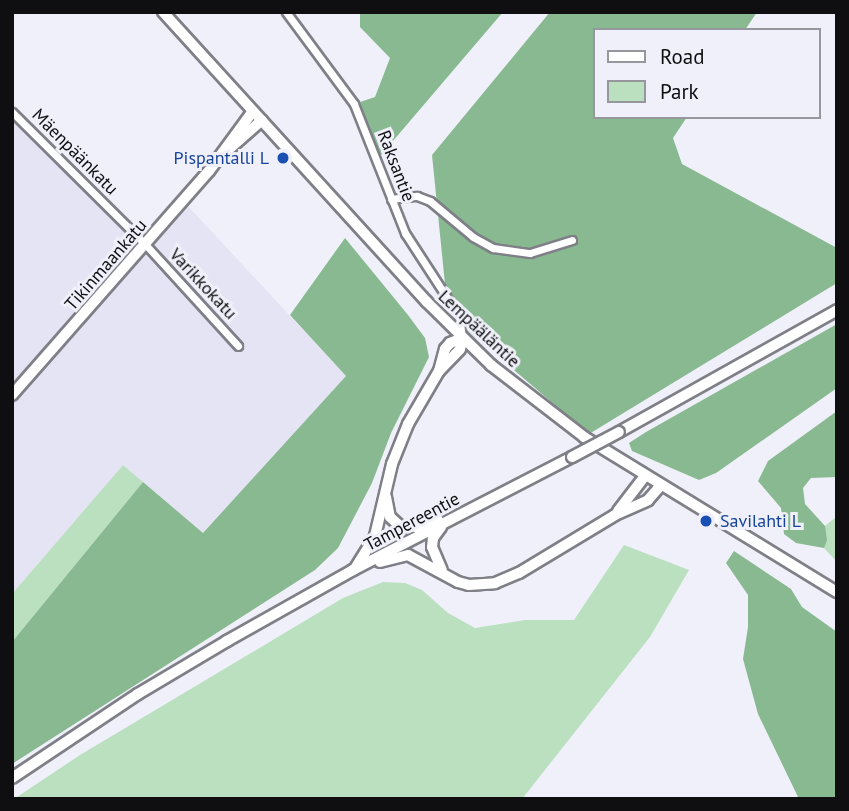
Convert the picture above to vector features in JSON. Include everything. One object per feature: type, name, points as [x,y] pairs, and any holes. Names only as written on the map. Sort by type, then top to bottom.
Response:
[{"type":"main road","name":"Lempääläntie","points":[[163,12],[463,338],[536,402],[645,475],[837,592]]},
{"type":"main road","name":"Tikinmaankatu","points":[[12,395],[222,155],[253,111]]},
{"type":"main road","name":"Tikinmaankatu","points":[[222,155],[262,120]]},
{"type":"main road","name":"Tampereentie","points":[[12,778],[138,694],[338,578],[619,432],[837,310]]},
{"type":"main road","points":[[353,570],[371,545],[387,479],[408,424],[439,371],[445,349],[450,343],[463,338]]},
{"type":"main road","points":[[615,515],[631,499],[645,475]]},
{"type":"main road","points":[[387,479],[387,508],[390,517],[405,527],[423,525],[454,510],[485,501]]},
{"type":"main road","points":[[338,578],[402,555],[420,559],[447,576],[469,585],[483,585],[507,579],[615,515],[648,500],[661,485]]},
{"type":"main road","points":[[447,576],[435,558],[432,547],[436,532],[449,519]]},
{"type":"street","name":"Raksantie","points":[[286,12],[354,104],[391,199],[417,255],[459,317],[463,338]]},
{"type":"street","name":"Mäenpäänkatu","points":[[12,112],[145,244]]},
{"type":"street","points":[[391,199],[417,197],[430,201],[473,237],[493,248],[530,253],[572,240]]},
{"type":"street","name":"Varikkokatu","points":[[145,244],[238,346]]},
{"type":"shaded area","points":[[12,104],[152,242],[187,205],[346,376],[203,533],[123,465],[12,594]]},
{"type":"green space","points":[[360,12],[503,12],[375,162],[354,104],[375,97],[390,58],[360,27]]},
{"type":"green space","points":[[550,12],[757,12],[746,28],[594,28],[594,119],[686,119],[673,138],[682,164],[837,248],[837,283],[589,434],[448,314],[432,155]]},
{"type":"green space","points":[[345,238],[425,338],[429,357],[391,433],[372,483],[338,548],[315,570],[12,764],[12,642],[143,482],[203,533],[346,376],[290,315]]},
{"type":"green space","points":[[837,324],[837,388],[716,473],[699,480],[632,451],[629,443],[646,432]]},
{"type":"green space","points":[[837,411],[837,477],[811,478],[803,488],[805,504],[825,526],[827,540],[824,548],[796,543],[784,534],[781,508],[758,481],[768,461]]},
{"type":"green space","points":[[123,465],[143,482],[12,642],[12,594]]},
{"type":"green space","points":[[837,516],[837,562],[824,548],[825,526]]},
{"type":"green space","points":[[624,545],[689,570],[650,637],[522,799],[14,799],[80,755],[343,598],[383,582],[405,583],[422,590],[448,613],[475,628],[525,620],[574,620]]},
{"type":"green space","points":[[734,551],[791,589],[802,607],[837,632],[837,799],[799,799],[758,714],[743,659],[748,627],[748,595],[726,563]]},
{"type":"place","name":"Pispantalli L","points":[[283,158]]},
{"type":"place","name":"Savilahti L","points":[[706,521]]}]
